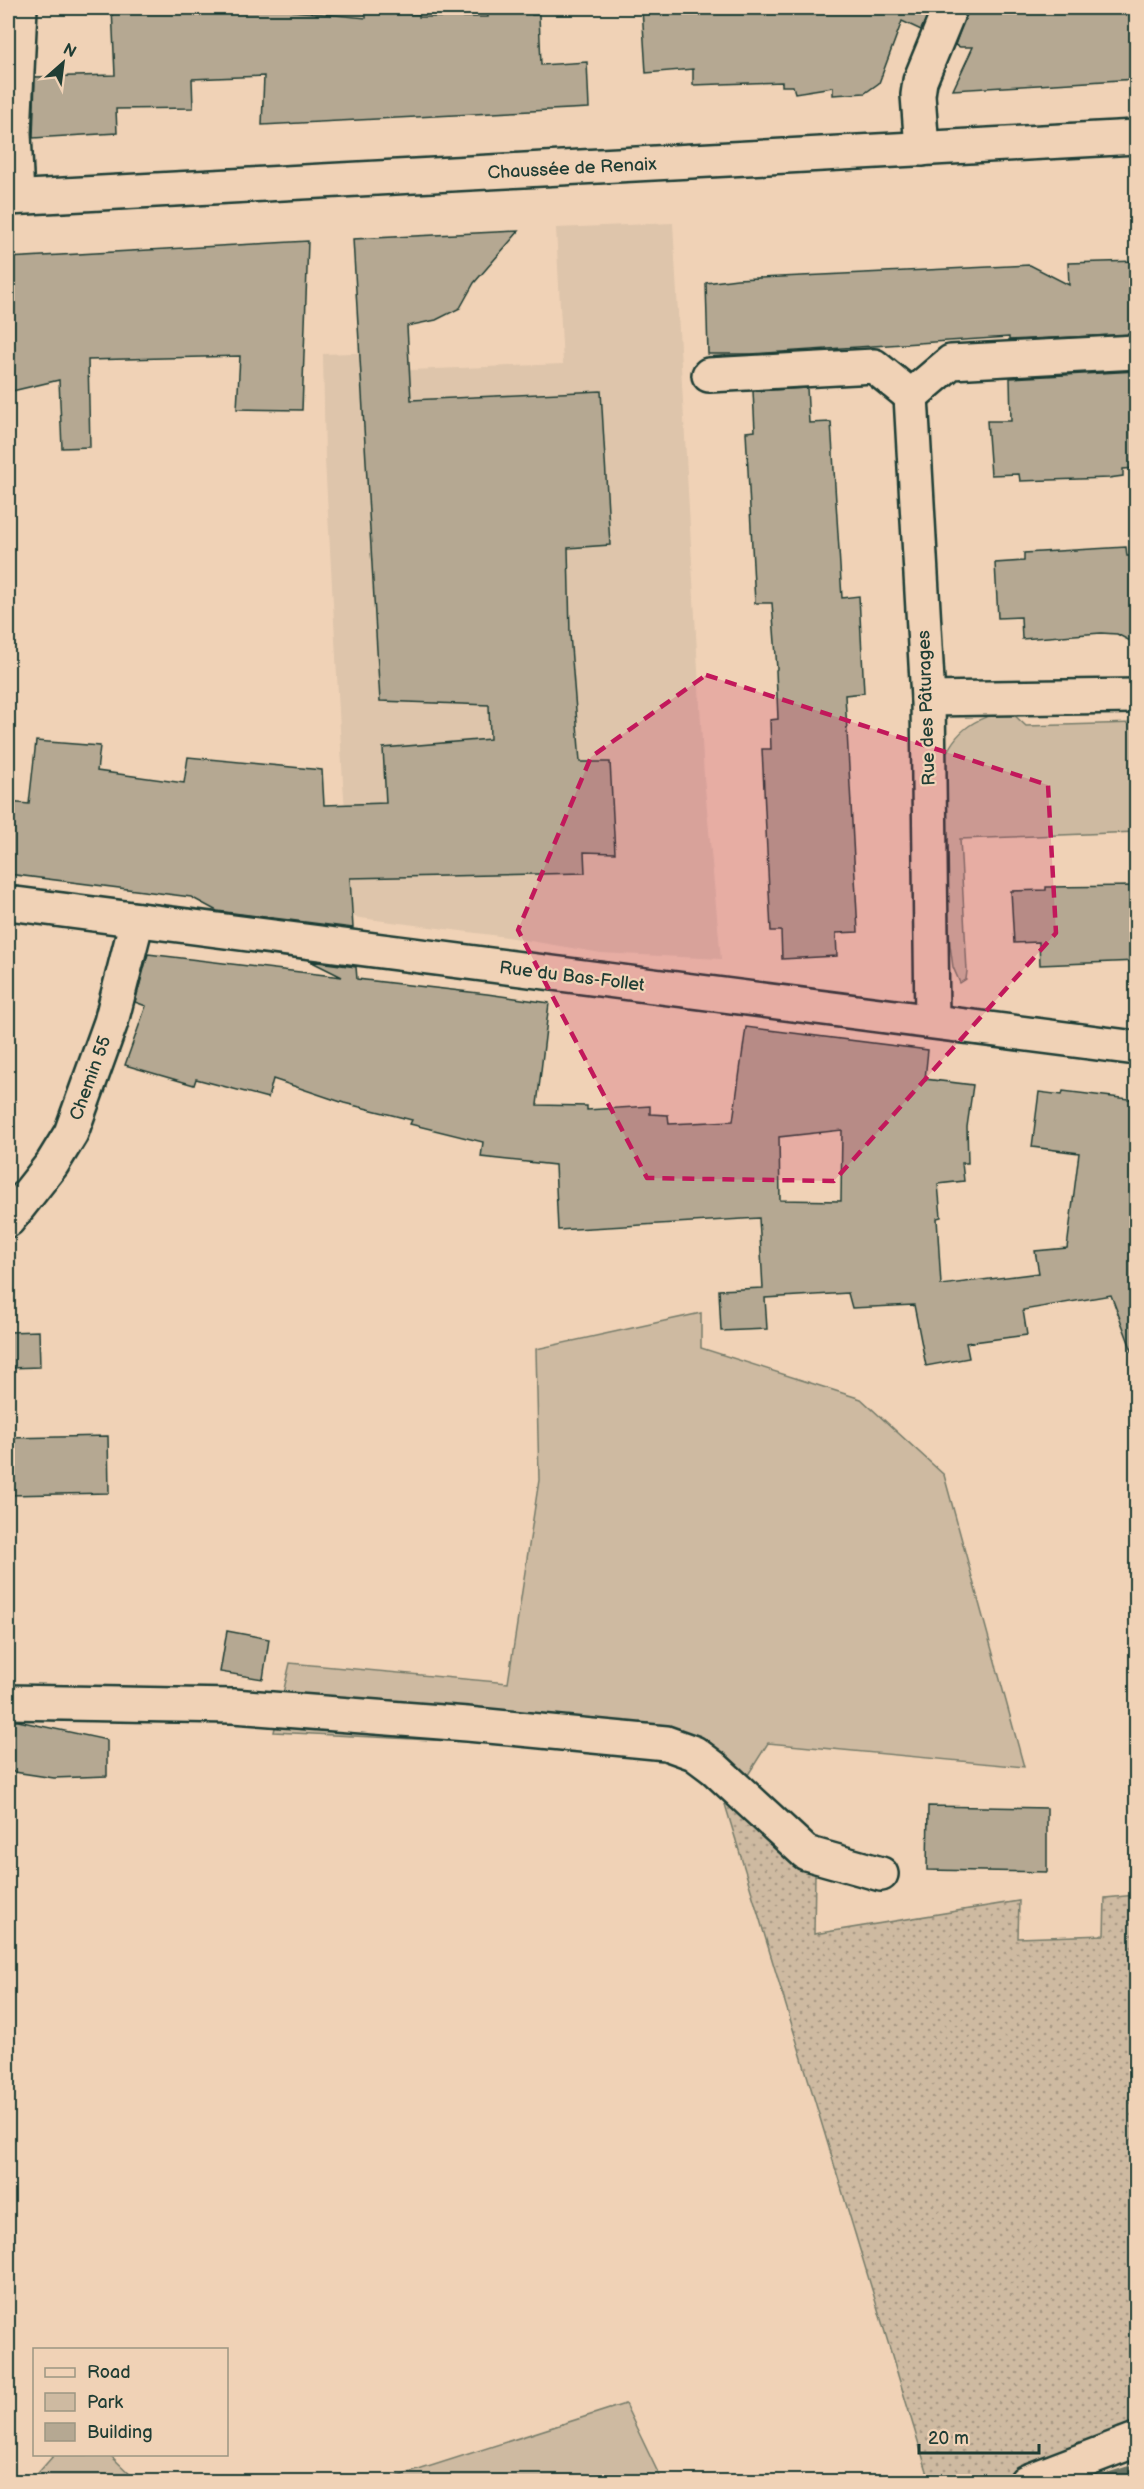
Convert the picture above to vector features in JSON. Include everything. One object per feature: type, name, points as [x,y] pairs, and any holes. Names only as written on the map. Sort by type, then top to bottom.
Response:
[{"type":"street","points":[[12,198],[20,8]]},
{"type":"street","points":[[922,149],[918,95],[920,81],[950,8]]},
{"type":"street","name":"Chaussée de Renaix","points":[[12,198],[1137,137]]},
{"type":"street","points":[[709,375],[874,366],[911,396],[951,362],[1137,352]]},
{"type":"street","name":"Rue des Pâturages","points":[[911,396],[928,699],[932,1021]]},
{"type":"street","points":[[928,699],[1137,696]]},
{"type":"street","name":"Rue du Bas-Follet","points":[[8,903],[1137,1047]]},
{"type":"street","name":"Chemin 55","points":[[8,1220],[52,1164],[71,1133],[111,1022],[137,920]]},
{"type":"street","points":[[8,1702],[232,1706],[467,1724],[666,1743],[694,1753],[714,1768],[806,1853],[881,1874]]},
{"type":"street","points":[[1026,2481],[1137,2440]]},
{"type":"highlighted area","points":[[706,675],[1048,785],[1056,933],[834,1181],[647,1178],[518,930],[591,757]]},
{"type":"shaded area","points":[[673,223],[704,777],[721,959],[601,953],[507,937],[353,917],[325,460],[323,354],[408,351],[410,370],[563,364],[556,228]]},
{"type":"green space","points":[[1011,712],[1026,726],[1136,723],[1136,832],[960,839],[967,971],[966,979],[960,983],[953,967],[950,945],[940,771],[950,747],[965,729],[985,717]]},
{"type":"green space","points":[[701,1313],[701,1348],[861,1399],[944,1475],[1024,1767],[768,1743],[746,1778],[694,1753],[274,1732],[290,1663],[508,1683],[539,1480],[536,1349]]},
{"type":"green space","points":[[714,1768],[815,1874],[814,1934],[1019,1901],[1018,1938],[1104,1935],[1105,1898],[1136,1895],[1136,2451],[1043,2481],[930,2481]]},
{"type":"green space","points":[[625,2404],[662,2481],[384,2481]]},
{"type":"green space","points":[[53,2456],[111,2456],[137,2481],[31,2481]]},
{"type":"building","points":[[112,8],[293,8],[293,11],[366,18],[366,13],[419,14],[419,17],[488,17],[488,8],[532,8],[532,15],[539,15],[541,65],[587,62],[589,108],[262,125],[264,76],[192,79],[193,108],[116,109],[117,133],[33,138],[35,77],[115,75]]},
{"type":"building","points":[[642,8],[930,8],[921,30],[902,21],[879,83],[865,93],[833,95],[833,87],[795,93],[793,86],[782,86],[782,82],[693,85],[693,69],[646,73]]},
{"type":"building","points":[[968,8],[1137,8],[1137,79],[953,90],[973,47],[955,45]]},
{"type":"building","points":[[519,231],[474,283],[460,308],[436,320],[407,326],[411,400],[601,391],[610,545],[568,548],[570,634],[580,762],[610,762],[615,853],[584,852],[585,873],[350,878],[353,928],[217,911],[191,897],[8,874],[8,802],[29,804],[36,741],[100,746],[97,771],[184,783],[188,757],[322,770],[324,805],[386,803],[383,748],[490,739],[489,705],[380,701],[353,239]]},
{"type":"building","points":[[308,241],[302,410],[237,409],[240,356],[88,360],[90,447],[62,448],[59,380],[8,392],[8,258]]},
{"type":"building","points":[[1137,261],[1137,334],[1009,340],[1009,337],[751,354],[708,354],[706,283],[737,279],[1030,265],[1069,285],[1068,263]]},
{"type":"building","points":[[1137,371],[1137,468],[1123,469],[1123,476],[1109,478],[1020,481],[1019,474],[991,475],[987,421],[1011,421],[1010,378]]},
{"type":"building","points":[[807,388],[809,423],[831,422],[842,598],[859,596],[864,693],[845,695],[858,932],[836,933],[837,956],[782,959],[781,931],[771,931],[762,749],[771,749],[770,720],[778,719],[777,669],[772,603],[755,603],[746,432],[755,431],[753,391]]},
{"type":"building","points":[[1126,547],[1127,556],[1137,556],[1136,644],[1117,634],[1101,633],[1022,639],[1021,617],[998,618],[995,563],[1024,561],[1024,553]]},
{"type":"building","points":[[1137,886],[1137,961],[1040,965],[1039,942],[1014,943],[1011,891],[1046,890],[1046,887]]},
{"type":"building","points":[[148,954],[342,977],[310,961],[356,967],[357,979],[549,1003],[537,1105],[587,1106],[587,1110],[650,1106],[650,1114],[668,1115],[669,1124],[733,1121],[746,1027],[928,1050],[925,1079],[973,1085],[967,1127],[968,1163],[962,1163],[964,1181],[938,1184],[941,1217],[937,1218],[941,1285],[1039,1273],[1035,1251],[1067,1248],[1079,1153],[1032,1147],[1039,1092],[1062,1095],[1063,1091],[1137,1100],[1137,1355],[1134,1356],[1111,1295],[1023,1310],[1027,1335],[966,1343],[969,1358],[926,1366],[914,1305],[852,1308],[848,1293],[765,1298],[767,1329],[721,1331],[719,1290],[763,1288],[759,1218],[558,1230],[555,1165],[481,1157],[483,1142],[410,1124],[412,1120],[344,1103],[273,1079],[268,1098],[196,1079],[194,1085],[125,1065],[146,1006],[135,1002]],"holes":[[[842,1130],[841,1201],[780,1200],[779,1137]]]},
{"type":"building","points":[[39,1331],[40,1367],[8,1368],[8,1332]]},
{"type":"building","points":[[108,1436],[109,1493],[8,1495],[8,1438]]},
{"type":"building","points":[[227,1631],[269,1639],[263,1679],[220,1672]]},
{"type":"building","points":[[8,1721],[18,1721],[107,1740],[107,1776],[54,1778],[8,1771]]},
{"type":"building","points":[[928,1806],[1047,1808],[1047,1872],[927,1870]]},
{"type":"waterway","points":[[1098,2482],[1136,2470]]}]
